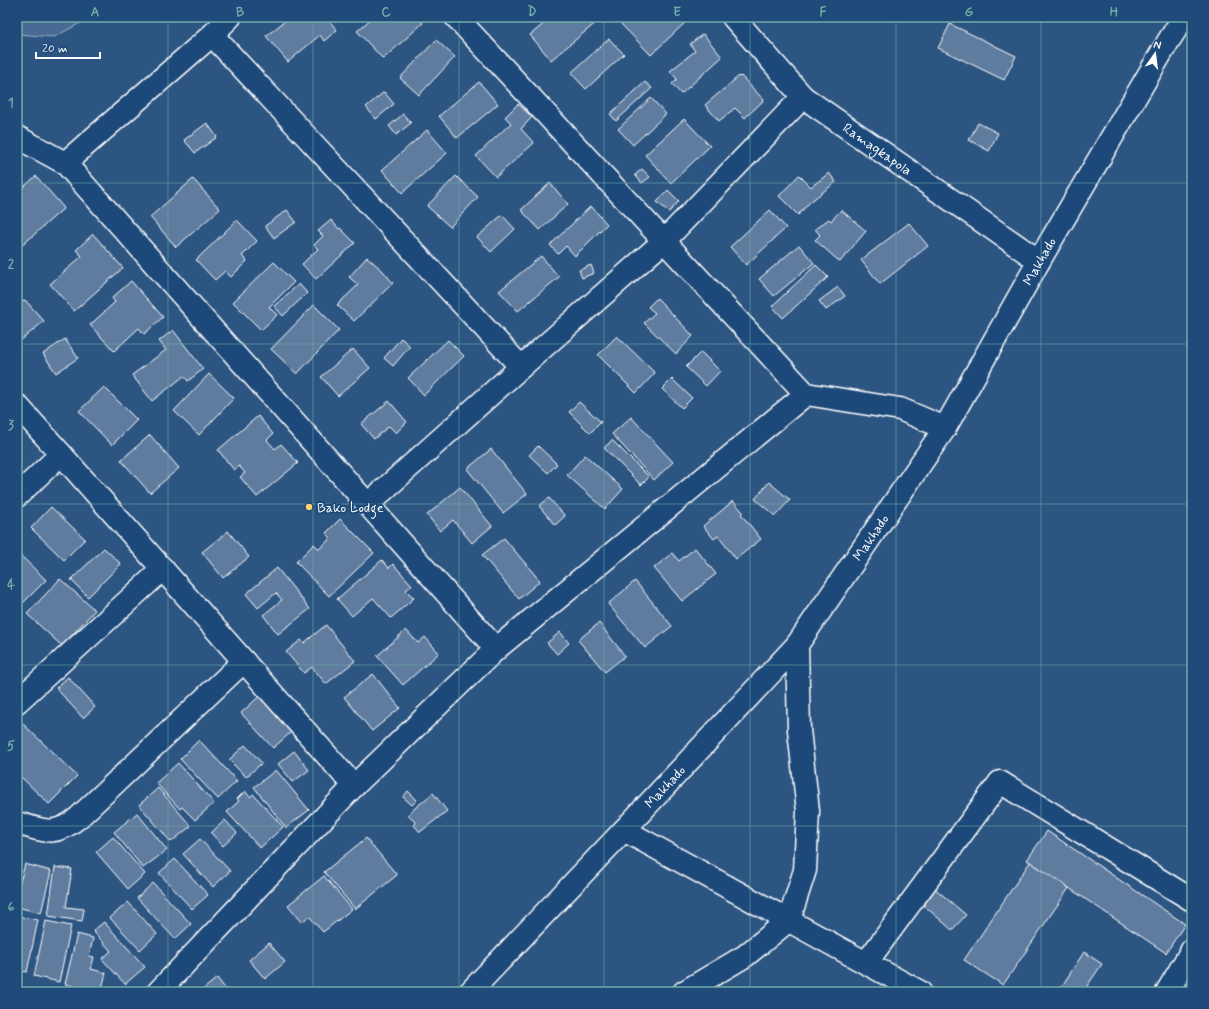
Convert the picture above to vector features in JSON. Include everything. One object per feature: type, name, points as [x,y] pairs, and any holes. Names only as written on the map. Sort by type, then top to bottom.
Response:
[{"type":"street","points":[[65,163],[212,35],[230,17]]},
{"type":"street","points":[[456,17],[806,394],[900,409],[944,428]]},
{"type":"street","name":"Ramagkapola","points":[[733,17],[803,97],[1039,261]]},
{"type":"street","name":"Makhado","points":[[470,992],[797,645],[944,428],[1039,261],[1184,17]]},
{"type":"street","points":[[212,35],[521,366]]},
{"type":"street","points":[[368,504],[521,366],[664,241],[803,97]]},
{"type":"street","points":[[17,137],[65,163],[496,649]]},
{"type":"street","points":[[158,992],[354,786],[496,649],[806,394]]},
{"type":"street","points":[[17,406],[354,786]]},
{"type":"street","points":[[17,496],[61,454]]},
{"type":"street","points":[[17,702],[163,570]]},
{"type":"street","points":[[684,992],[745,956],[789,920],[805,870],[808,811],[800,730],[797,645]]},
{"type":"street","points":[[17,823],[45,832],[59,830],[69,825],[244,661]]},
{"type":"street","points":[[866,963],[1000,782],[1192,900]]},
{"type":"street","points":[[624,830],[920,992]]},
{"type":"street","points":[[1167,992],[1192,950]]},
{"type":"shaded area","points":[[17,17],[92,17],[54,37],[17,34]]},
{"type":"building","points":[[290,17],[326,17],[337,30],[324,41],[320,35],[288,62],[266,36]]},
{"type":"building","points":[[373,17],[418,17],[423,23],[383,59],[357,31]]},
{"type":"building","points":[[552,17],[595,17],[598,21],[551,60],[530,35]]},
{"type":"building","points":[[629,17],[691,17],[651,55],[621,24]]},
{"type":"building","points":[[950,24],[1016,56],[1004,80],[938,48]]},
{"type":"building","points":[[703,34],[722,57],[681,94],[672,84],[677,79],[670,71],[695,51],[690,44]]},
{"type":"building","points":[[609,39],[624,54],[586,89],[571,73]]},
{"type":"building","points":[[436,40],[455,57],[419,95],[400,78]]},
{"type":"building","points":[[739,76],[741,76],[764,100],[745,118],[735,108],[719,121],[705,105]]},
{"type":"building","points":[[479,82],[498,104],[457,138],[439,116]]},
{"type":"building","points":[[645,82],[652,88],[616,121],[610,114]]},
{"type":"building","points":[[384,92],[394,104],[376,119],[366,107]]},
{"type":"building","points":[[651,98],[666,114],[633,145],[618,129]]},
{"type":"building","points":[[518,104],[532,117],[521,129],[534,143],[496,177],[476,156],[511,123],[505,117]]},
{"type":"building","points":[[403,114],[411,123],[396,135],[389,126]]},
{"type":"building","points":[[684,119],[710,146],[671,183],[645,155]]},
{"type":"building","points":[[207,123],[217,137],[195,153],[184,140]]},
{"type":"building","points":[[978,123],[998,133],[989,151],[969,140]]},
{"type":"building","points":[[427,130],[447,153],[402,193],[382,170]]},
{"type":"building","points":[[642,169],[650,177],[642,183],[635,175]]},
{"type":"building","points":[[829,173],[836,182],[810,202],[798,215],[779,196],[799,175],[811,187]]},
{"type":"building","points":[[36,176],[64,208],[19,248],[17,245],[17,193]]},
{"type":"building","points":[[456,176],[478,197],[450,227],[427,206]]},
{"type":"building","points":[[193,179],[220,209],[176,247],[150,217]]},
{"type":"building","points":[[550,183],[568,204],[540,230],[521,210]]},
{"type":"building","points":[[668,190],[679,201],[669,212],[657,202]]},
{"type":"building","points":[[591,206],[607,224],[575,256],[566,246],[558,254],[550,245]]},
{"type":"building","points":[[287,210],[296,222],[274,238],[265,226]]},
{"type":"building","points":[[770,210],[786,228],[746,265],[730,247]]},
{"type":"building","points":[[841,210],[866,231],[840,262],[815,240],[820,235],[815,229],[829,219],[831,221]]},
{"type":"building","points":[[502,215],[515,229],[491,252],[477,237]]},
{"type":"building","points":[[237,220],[257,241],[242,256],[247,261],[231,277],[225,271],[215,280],[196,260]]},
{"type":"building","points":[[331,220],[355,243],[316,279],[302,264],[318,249],[314,245],[323,236],[318,231]]},
{"type":"building","points":[[909,223],[928,246],[880,284],[861,260]]},
{"type":"building","points":[[93,234],[123,268],[74,311],[50,284],[82,256],[76,250]]},
{"type":"building","points":[[799,245],[814,263],[774,296],[759,279]]},
{"type":"building","points":[[541,256],[559,277],[518,311],[499,291]]},
{"type":"building","points":[[367,257],[383,271],[393,283],[354,321],[337,305],[358,285],[349,277]]},
{"type":"building","points":[[274,262],[294,282],[269,307],[277,315],[261,330],[233,302]]},
{"type":"building","points":[[591,265],[594,273],[582,278],[579,270]]},
{"type":"building","points":[[816,265],[828,277],[783,318],[772,306]]},
{"type":"building","points":[[131,281],[163,317],[144,334],[139,328],[114,351],[90,325],[115,302],[112,298]]},
{"type":"building","points":[[299,284],[307,293],[283,316],[274,306]]},
{"type":"building","points":[[838,287],[845,296],[826,310],[819,301]]},
{"type":"building","points":[[657,298],[693,336],[676,354],[644,323],[655,313],[648,307]]},
{"type":"building","points":[[25,300],[44,321],[19,342],[17,340],[17,306]]},
{"type":"building","points":[[314,305],[339,330],[297,374],[271,349]]},
{"type":"building","points":[[173,330],[203,369],[188,381],[184,376],[152,401],[132,375],[166,350],[159,341]]},
{"type":"building","points":[[617,336],[655,373],[636,393],[598,355]]},
{"type":"building","points":[[401,338],[410,346],[393,366],[384,358]]},
{"type":"building","points":[[65,339],[78,358],[56,373],[43,354]]},
{"type":"building","points":[[448,340],[464,356],[424,395],[408,378]]},
{"type":"building","points":[[353,349],[370,368],[338,396],[321,377]]},
{"type":"building","points":[[701,352],[720,371],[706,386],[686,367]]},
{"type":"building","points":[[209,374],[234,398],[199,435],[174,411]]},
{"type":"building","points":[[672,379],[692,398],[682,408],[662,389]]},
{"type":"building","points":[[104,387],[137,420],[112,445],[79,411]]},
{"type":"building","points":[[389,401],[407,422],[396,433],[389,426],[374,439],[361,424]]},
{"type":"building","points":[[579,402],[601,422],[590,433],[569,412]]},
{"type":"building","points":[[258,416],[273,434],[267,440],[275,449],[281,444],[298,463],[257,497],[240,477],[245,473],[239,466],[234,470],[218,450]]},
{"type":"building","points":[[631,417],[673,462],[654,480],[612,434]]},
{"type":"building","points":[[150,435],[179,468],[150,493],[121,460]]},
{"type":"building","points":[[612,440],[649,477],[641,485],[604,448]]},
{"type":"building","points":[[538,446],[557,464],[548,473],[529,455]]},
{"type":"building","points":[[491,449],[527,494],[503,513],[467,469]]},
{"type":"building","points":[[585,455],[623,489],[605,509],[567,475]]},
{"type":"building","points":[[769,482],[790,500],[775,516],[755,499]]},
{"type":"building","points":[[460,487],[492,526],[472,543],[453,520],[440,531],[427,515]]},
{"type":"building","points":[[549,498],[565,516],[555,525],[539,506]]},
{"type":"building","points":[[733,501],[743,512],[741,514],[761,539],[736,559],[718,536],[714,539],[703,526]]},
{"type":"building","points":[[51,507],[85,539],[64,560],[31,528]]},
{"type":"building","points":[[340,519],[374,553],[329,596],[296,562],[314,544],[319,549],[331,538],[326,533]]},
{"type":"building","points":[[228,531],[249,557],[223,578],[202,552]]},
{"type":"building","points":[[504,538],[540,581],[519,599],[482,555]]},
{"type":"building","points":[[104,548],[121,564],[88,597],[71,580]]},
{"type":"building","points":[[695,548],[716,574],[682,601],[654,568],[672,553],[679,561]]},
{"type":"building","points":[[20,555],[46,580],[18,608],[17,558]]},
{"type":"building","points":[[382,560],[389,568],[393,564],[412,585],[406,590],[414,598],[391,618],[373,598],[352,616],[337,599]]},
{"type":"building","points":[[277,568],[310,609],[278,634],[263,615],[282,600],[276,593],[258,608],[246,594]]},
{"type":"building","points":[[60,579],[95,610],[62,646],[27,614]]},
{"type":"building","points":[[635,581],[672,626],[645,648],[608,604]]},
{"type":"building","points":[[599,623],[625,656],[605,672],[578,640]]},
{"type":"building","points":[[326,625],[355,661],[326,684],[312,667],[304,673],[286,652],[301,640],[304,643]]},
{"type":"building","points":[[406,630],[418,643],[425,637],[439,653],[403,685],[377,656]]},
{"type":"building","points":[[560,632],[569,643],[557,654],[547,643]]},
{"type":"building","points":[[373,674],[400,708],[372,731],[344,697]]},
{"type":"building","points":[[68,677],[95,707],[83,718],[56,688]]},
{"type":"building","points":[[265,691],[297,727],[273,748],[241,713]]},
{"type":"building","points":[[17,718],[77,776],[49,804],[17,773]]},
{"type":"building","points":[[199,740],[237,781],[218,799],[180,759]]},
{"type":"building","points":[[245,745],[262,763],[246,777],[229,760]]},
{"type":"building","points":[[294,751],[309,770],[293,782],[278,764]]},
{"type":"building","points":[[178,763],[214,803],[195,820],[182,807],[180,809],[156,783]]},
{"type":"building","points":[[276,770],[309,810],[286,828],[254,787]]},
{"type":"building","points":[[158,788],[191,826],[171,842],[139,805]]},
{"type":"building","points":[[245,791],[250,797],[253,794],[283,827],[260,848],[227,812],[239,801],[237,799]]},
{"type":"building","points":[[408,791],[417,800],[412,805],[403,797]]},
{"type":"building","points":[[433,793],[447,811],[420,832],[414,825],[416,823],[408,814]]},
{"type":"building","points":[[137,813],[167,850],[143,868],[114,832]]},
{"type":"building","points":[[225,820],[237,833],[223,846],[211,833]]},
{"type":"building","points":[[1047,831],[1185,924],[1166,953],[1027,860]]},
{"type":"building","points":[[113,837],[145,874],[128,889],[96,852]]},
{"type":"building","points":[[366,838],[397,875],[355,909],[324,872]]},
{"type":"building","points":[[200,839],[230,871],[213,887],[183,854]]},
{"type":"building","points":[[17,853],[23,854],[17,876]]},
{"type":"building","points":[[175,859],[208,895],[192,909],[159,873]]},
{"type":"building","points":[[1030,862],[1069,888],[1003,985],[964,960]]},
{"type":"building","points":[[25,864],[51,871],[41,913],[17,907],[17,893]]},
{"type":"building","points":[[55,867],[72,869],[66,907],[84,909],[82,921],[48,916]]},
{"type":"building","points":[[324,876],[352,909],[323,932],[309,916],[302,922],[288,905]]},
{"type":"building","points":[[153,883],[191,924],[175,939],[137,898]]},
{"type":"building","points":[[932,886],[966,915],[952,930],[919,901]]},
{"type":"building","points":[[128,902],[157,934],[140,950],[110,918]]},
{"type":"building","points":[[17,916],[38,920],[27,972],[17,970]]},
{"type":"building","points":[[46,921],[71,926],[59,982],[34,976]]},
{"type":"building","points":[[104,922],[145,967],[125,984],[102,959],[111,951],[93,931]]},
{"type":"building","points":[[77,934],[93,938],[89,956],[94,957],[91,969],[106,973],[101,992],[65,984]]},
{"type":"building","points":[[269,943],[285,962],[265,979],[249,960]]},
{"type":"building","points":[[1084,952],[1102,964],[1083,992],[1058,992]]},
{"type":"building","points":[[217,978],[228,992],[200,992]]},
{"type":"place","name":"Bako Lodge","points":[[309,507]]}]
